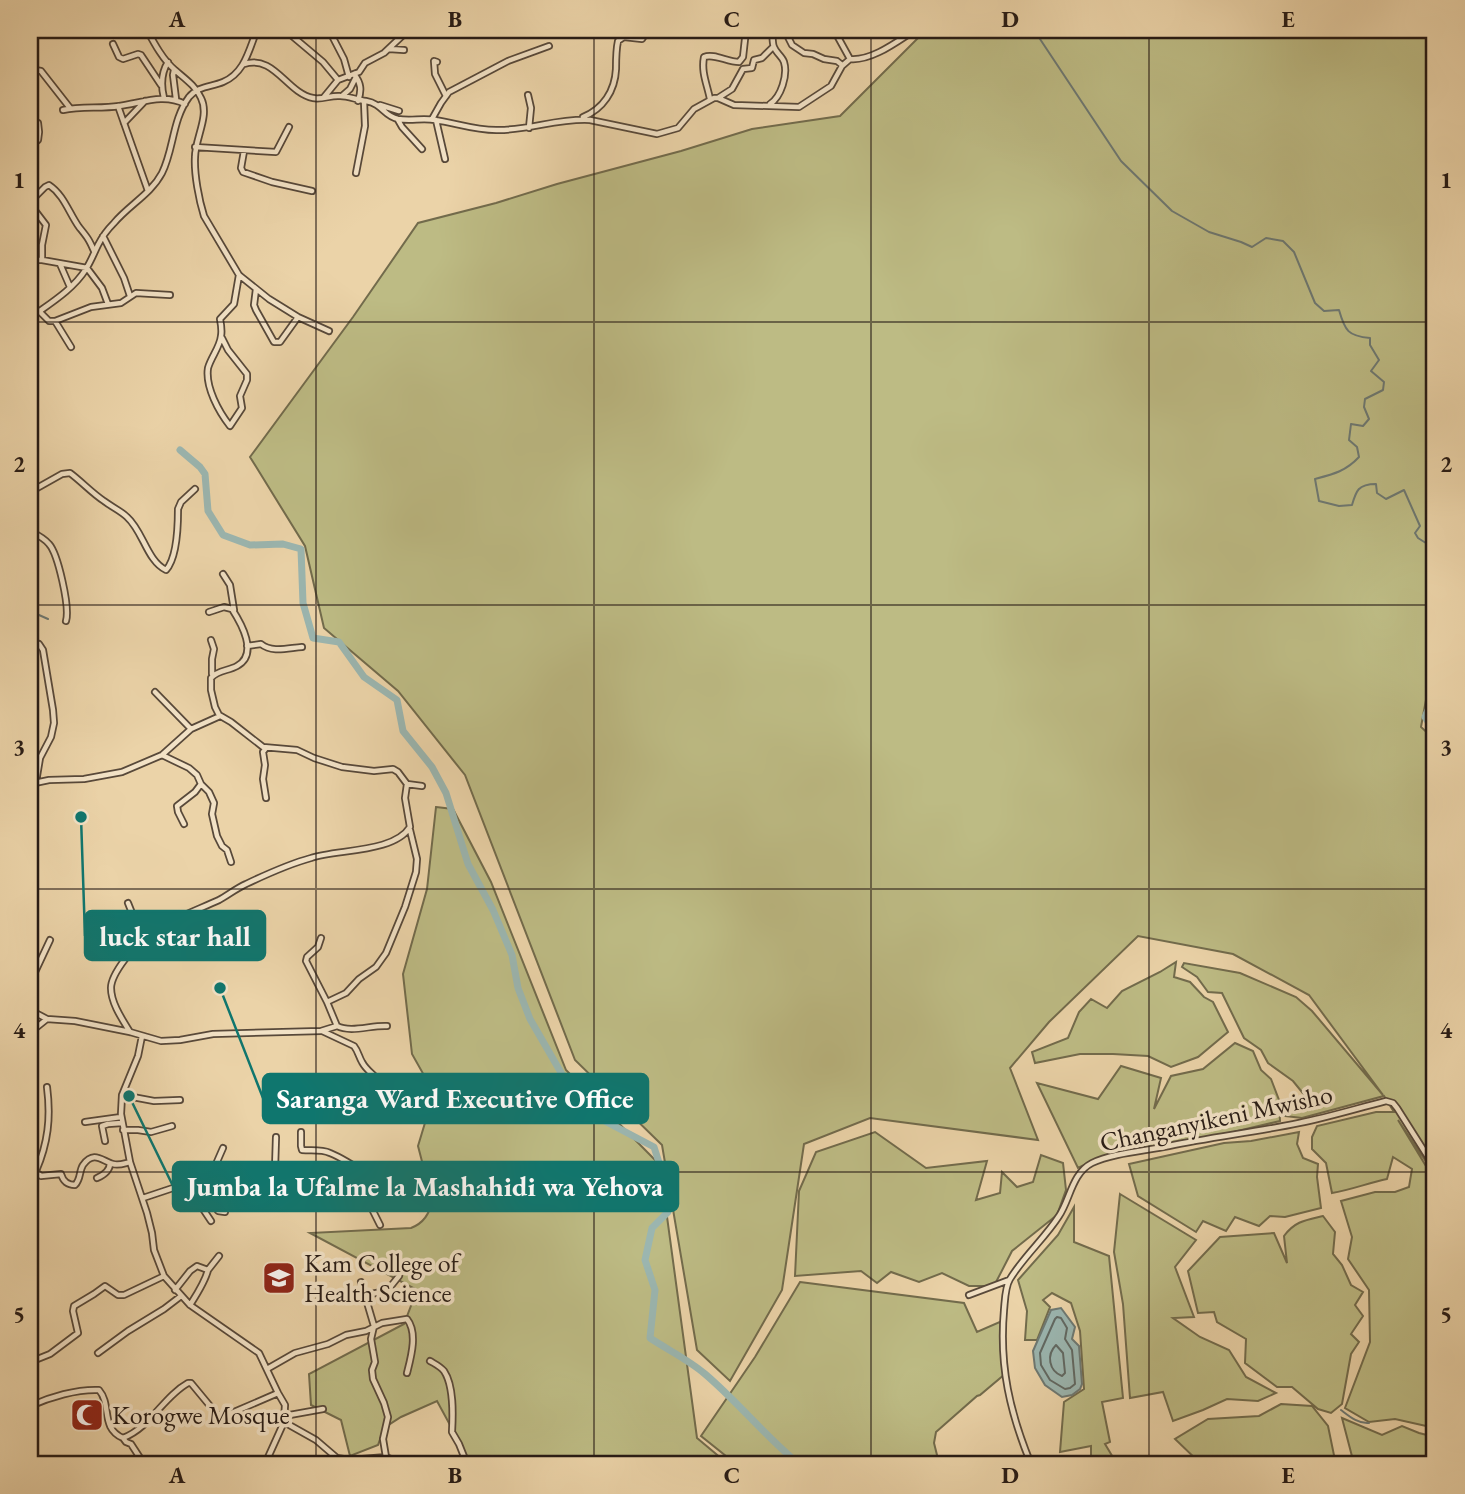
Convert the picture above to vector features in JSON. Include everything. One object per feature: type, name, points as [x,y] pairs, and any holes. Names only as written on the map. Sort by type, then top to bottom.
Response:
[{"type":"street","points":[[147,30],[174,70],[201,98],[204,112],[194,159],[201,207],[239,275],[298,317],[329,331]]},
{"type":"street","points":[[150,36],[158,30]]},
{"type":"street","points":[[30,318],[57,299],[80,277],[103,236],[162,174],[174,131],[191,94],[207,85],[223,82],[234,74],[244,64],[257,30]]},
{"type":"street","points":[[285,30],[323,62],[338,80]]},
{"type":"street","points":[[330,30],[361,88],[365,126],[356,173]]},
{"type":"street","points":[[324,97],[338,80],[359,72],[365,63],[376,58],[406,33],[433,30]]},
{"type":"street","points":[[579,119],[601,108],[611,90],[615,80],[618,41],[624,37],[642,39],[645,30]]},
{"type":"street","points":[[710,99],[704,78],[704,57],[708,55],[739,62],[743,57],[746,30]]},
{"type":"street","points":[[834,30],[850,59]]},
{"type":"street","points":[[767,105],[781,93],[785,69],[782,58],[773,47],[773,33],[783,32],[794,47],[805,54],[836,61],[842,66]]},
{"type":"street","points":[[718,98],[734,106],[799,107],[831,86],[842,66],[850,59],[868,58],[912,32]]},
{"type":"street","points":[[113,44],[119,57],[123,59],[141,55],[161,85],[164,98]]},
{"type":"street","points":[[445,159],[434,119],[446,96],[508,61],[549,46]]},
{"type":"street","points":[[376,103],[389,117],[434,119],[458,126],[494,130],[529,128],[579,119],[657,134],[678,128],[694,109],[732,89],[743,69],[752,68],[754,60],[762,58],[773,47]]},
{"type":"street","points":[[388,49],[404,50]]},
{"type":"street","points":[[244,64],[252,61],[271,68],[307,96],[316,99],[342,96],[399,111]]},
{"type":"street","points":[[438,62],[434,61],[435,74],[446,96]]},
{"type":"street","points":[[161,85],[168,62]]},
{"type":"street","points":[[30,69],[41,71],[71,109]]},
{"type":"street","points":[[174,70],[176,99]]},
{"type":"street","points":[[342,96],[350,89],[353,76]]},
{"type":"street","points":[[528,95],[529,128]]},
{"type":"street","points":[[63,110],[118,106],[164,98],[176,99],[185,104]]},
{"type":"street","points":[[124,123],[146,100]]},
{"type":"street","points":[[118,106],[148,191]]},
{"type":"street","points":[[398,119],[422,149]]},
{"type":"street","points":[[30,146],[38,140],[38,123]]},
{"type":"street","points":[[195,147],[276,152],[289,127]]},
{"type":"street","points":[[244,151],[241,168],[243,172],[313,191]]},
{"type":"street","points":[[42,260],[42,245],[47,225],[30,203],[49,185],[59,194],[78,226],[88,236],[95,253]]},
{"type":"street","points":[[103,236],[130,296]]},
{"type":"street","points":[[30,260],[87,268],[102,288],[108,304]]},
{"type":"street","points":[[60,263],[69,287]]},
{"type":"street","points":[[222,338],[208,370],[209,381],[218,410],[230,426],[242,408],[240,396],[247,374],[222,338],[220,319],[234,304],[239,275]]},
{"type":"street","points":[[256,289],[254,305],[274,342],[280,342],[298,317]]},
{"type":"street","points":[[39,311],[49,321],[55,321],[92,307],[121,303],[136,293],[170,295]]},
{"type":"street","points":[[55,321],[71,347]]},
{"type":"street","points":[[30,492],[62,474],[70,473],[103,501],[128,517],[157,564],[166,569],[173,557],[178,509],[181,502],[195,489]]},
{"type":"street","points":[[30,531],[50,545],[67,601],[66,621]]},
{"type":"street","points":[[223,574],[230,585],[235,614]]},
{"type":"street","points":[[209,612],[227,607],[232,609],[244,632],[247,646],[241,663],[212,675]]},
{"type":"street","points":[[31,639],[36,646]]},
{"type":"street","points":[[211,640],[214,649],[211,690],[220,716],[266,748],[297,750],[342,767],[374,771],[393,769],[407,784],[405,798],[417,859],[416,872],[405,906],[386,953],[378,965],[346,993],[327,1002]]},
{"type":"street","points":[[247,646],[260,644],[270,649],[302,647]]},
{"type":"street","points":[[30,650],[39,645],[45,654],[54,723],[33,783],[119,773],[162,755],[191,729],[220,716]]},
{"type":"street","points":[[155,692],[191,729]]},
{"type":"street","points":[[266,748],[263,751],[266,799]]},
{"type":"street","points":[[162,755],[189,768],[197,775],[214,801],[212,814],[217,836],[231,862]]},
{"type":"street","points":[[184,824],[177,806],[201,784]]},
{"type":"street","points":[[407,784],[422,786]]},
{"type":"street","points":[[130,1031],[115,1004],[111,987],[116,974],[144,939],[246,884],[291,865],[313,857],[382,845],[410,830]]},
{"type":"street","points":[[128,903],[144,939]]},
{"type":"street","points":[[321,938],[317,949],[306,959],[337,1026]]},
{"type":"street","points":[[30,992],[35,972],[50,940]]},
{"type":"street","points":[[30,1010],[47,1019],[130,1031],[162,1041],[180,1041],[214,1034],[321,1031],[337,1026],[349,1030],[387,1026]]},
{"type":"street","points":[[30,1030],[47,1019]]},
{"type":"street","points":[[321,1031],[354,1046],[362,1063],[379,1080],[381,1096],[358,1107]]},
{"type":"street","points":[[142,1036],[138,1056],[122,1095],[122,1120],[130,1162],[143,1198],[154,1250],[164,1276],[190,1305],[262,1356],[285,1405],[284,1419],[265,1464]]},
{"type":"street","points":[[36,1171],[50,1120],[47,1087]]},
{"type":"street","points":[[122,1095],[147,1101],[180,1100]]},
{"type":"street","name":"Changanyikeni Mwisho","points":[[1009,1280],[1061,1213],[1082,1170],[1100,1160],[1205,1138],[1300,1123],[1387,1101],[1394,1103],[1435,1168]]},
{"type":"street","points":[[85,1122],[122,1120]]},
{"type":"street","points":[[105,1141],[102,1126],[122,1120]]},
{"type":"street","points":[[123,1130],[151,1132],[172,1126]]},
{"type":"street","points":[[301,1132],[302,1150],[328,1152],[389,1189],[423,1205],[444,1205]]},
{"type":"street","points":[[273,1181],[276,1137]]},
{"type":"street","points":[[223,1148],[213,1174],[211,1203],[218,1211],[225,1212]]},
{"type":"street","points":[[30,1167],[44,1176],[61,1174],[69,1185],[75,1185],[79,1182],[85,1162],[98,1157],[118,1165],[130,1162]]},
{"type":"street","points":[[97,1178],[106,1173],[110,1163]]},
{"type":"street","points":[[143,1198],[179,1186],[201,1174],[273,1181],[286,1194],[305,1189]]},
{"type":"street","points":[[378,1181],[369,1199],[380,1225]]},
{"type":"street","points":[[211,1203],[203,1209],[211,1221]]},
{"type":"street","points":[[190,1305],[208,1269],[219,1256]]},
{"type":"street","points":[[176,1290],[194,1267],[208,1269]]},
{"type":"street","points":[[30,1362],[46,1356],[78,1333],[74,1306],[105,1286],[118,1295],[124,1295],[164,1276]]},
{"type":"street","points":[[365,1295],[387,1291],[399,1276]]},
{"type":"street","points":[[969,1295],[1009,1280],[1004,1318],[1003,1359],[1020,1435],[1031,1464]]},
{"type":"street","points":[[361,1282],[374,1326],[371,1339],[375,1362],[372,1372],[388,1417],[383,1438],[386,1457]]},
{"type":"street","points":[[98,1353],[181,1296]]},
{"type":"street","points":[[267,1369],[295,1353],[366,1331],[391,1320],[407,1319],[412,1328],[407,1373]]},
{"type":"street","points":[[430,1361],[441,1368],[446,1376],[454,1415],[452,1432],[467,1464]]},
{"type":"street","points":[[123,1438],[135,1432],[173,1393],[188,1383],[191,1383],[220,1418],[278,1393]]},
{"type":"street","points":[[30,1406],[44,1400],[99,1390],[104,1398],[109,1424],[117,1435],[131,1444],[144,1464]]},
{"type":"street","points":[[284,1419],[323,1409]]},
{"type":"street","points":[[284,1419],[337,1458],[350,1460],[386,1457],[402,1464]]},
{"type":"shaded area","points":[[926,30],[1435,30],[1435,669],[1430,678],[1421,727],[1435,740],[1435,1175],[1398,1120],[1435,1181],[1435,1428],[1395,1419],[1369,1422],[1345,1408],[1370,1342],[1369,1290],[1348,1259],[1352,1237],[1341,1201],[1409,1187],[1412,1169],[1393,1157],[1387,1179],[1332,1193],[1326,1163],[1312,1149],[1312,1137],[1317,1126],[1376,1112],[1394,1112],[1384,1096],[1302,1118],[1285,1116],[1306,1097],[1293,1081],[1268,1063],[1261,1050],[1244,1038],[1222,993],[1208,992],[1197,977],[1182,967],[1184,963],[1240,973],[1296,997],[1312,1011],[1383,1095],[1309,995],[1233,954],[1138,936],[1049,1022],[1010,1068],[1038,1140],[870,1118],[804,1144],[782,1290],[730,1381],[697,1350],[662,1145],[575,1060],[465,775],[398,691],[324,628],[305,546],[250,457],[418,223],[752,129],[840,116]]},
{"type":"shaded area","points":[[436,807],[453,809],[491,882],[566,1070],[660,1165],[697,1438],[728,1464],[469,1464],[437,1401],[401,1417],[384,1428],[378,1445],[350,1456],[341,1420],[311,1405],[309,1374],[404,1324],[417,1290],[310,1233],[411,1228],[423,1221],[431,1205],[418,1146],[434,1093],[412,1054],[403,974],[427,889]]},
{"type":"shaded area","points":[[1176,962],[1174,977],[1190,982],[1204,997],[1213,1002],[1228,1032],[1198,1057],[1171,1067],[1148,1056],[1113,1054],[1080,1054],[1035,1063],[1032,1052],[1068,1038],[1079,1012],[1091,999],[1107,1008],[1122,991]]},
{"type":"shaded area","points":[[1235,1043],[1253,1051],[1261,1070],[1271,1079],[1279,1100],[1280,1121],[1166,1148],[1101,1157],[1078,1168],[1037,1083],[1098,1099],[1121,1066],[1161,1078],[1154,1109],[1171,1076],[1203,1069]]},
{"type":"shaded area","points":[[875,1132],[926,1168],[987,1161],[976,1200],[1000,1193],[1002,1172],[1017,1187],[1033,1182],[1041,1155],[1063,1163],[1066,1190],[1057,1215],[1012,1251],[994,1286],[969,1286],[942,1273],[919,1282],[891,1272],[877,1283],[861,1271],[795,1276],[799,1191],[816,1152]]},
{"type":"shaded area","points":[[1299,1132],[1297,1144],[1303,1158],[1318,1164],[1321,1208],[1285,1217],[1270,1216],[1259,1226],[1235,1217],[1226,1231],[1203,1221],[1196,1232],[1138,1196],[1129,1164],[1224,1143]]},
{"type":"shaded area","points":[[1120,1194],[1196,1240],[1175,1267],[1194,1317],[1173,1318],[1200,1337],[1229,1350],[1246,1377],[1276,1393],[1258,1401],[1227,1399],[1173,1421],[1163,1392],[1130,1398],[1123,1304],[1114,1252]]},
{"type":"shaded area","points":[[1074,1207],[1074,1242],[1109,1256],[1123,1398],[1102,1402],[1110,1442],[1105,1444],[1117,1464],[1088,1464],[1091,1446],[1060,1452],[1064,1402],[1084,1389],[1080,1331],[1071,1303],[1052,1293],[1043,1300],[1050,1307],[1037,1340],[1025,1340],[1027,1311],[1018,1280],[1058,1235]]},
{"type":"shaded area","points":[[1323,1216],[1335,1232],[1333,1254],[1342,1265],[1351,1285],[1363,1292],[1355,1305],[1363,1316],[1351,1334],[1359,1342],[1351,1354],[1342,1404],[1331,1413],[1318,1409],[1292,1387],[1277,1387],[1245,1363],[1246,1339],[1217,1322],[1214,1312],[1198,1313],[1188,1271],[1220,1237],[1274,1233],[1287,1263],[1284,1236],[1297,1224]]},
{"type":"shaded area","points":[[800,1282],[964,1303],[977,1332],[1002,1321],[1005,1374],[936,1432],[934,1443],[941,1464],[736,1464],[701,1436],[755,1357]]},
{"type":"shaded area","points":[[1281,1404],[1312,1406],[1328,1426],[1335,1460],[1333,1464],[1201,1464],[1175,1439],[1208,1419],[1259,1416]]},
{"type":"shaded area","points":[[1342,1418],[1382,1435],[1402,1426],[1435,1437],[1435,1447],[1416,1464],[1354,1464]]},
{"type":"water","points":[[1061,1308],[1075,1327],[1072,1339],[1079,1346],[1082,1384],[1072,1395],[1062,1397],[1045,1385],[1035,1368],[1033,1351],[1051,1310]]},
{"type":"waterway","points":[[1034,30],[1121,161],[1172,211],[1209,232],[1252,247],[1266,238],[1283,241],[1294,252],[1315,303],[1324,311],[1339,310],[1343,323],[1352,334],[1370,338],[1370,345],[1379,360],[1371,371],[1384,382],[1383,390],[1365,399],[1364,407],[1369,419],[1363,426],[1351,424],[1349,440],[1357,447],[1359,457],[1349,466],[1315,479],[1319,501],[1339,506],[1352,505],[1359,489],[1370,484],[1376,484],[1377,493],[1386,499],[1404,490],[1420,526],[1415,533],[1429,545],[1435,558]]},
{"type":"waterway","points":[[180,450],[205,474],[208,511],[223,535],[250,545],[283,544],[301,549],[303,603],[313,638],[339,642],[364,677],[397,700],[403,731],[432,767],[446,793],[468,864],[493,910],[512,955],[518,988],[530,1019],[582,1109],[654,1147],[663,1175],[668,1212],[652,1228],[645,1260],[655,1290],[650,1338],[705,1374],[799,1464]]},
{"type":"waterway","points":[[30,611],[48,619]]},
{"type":"waterway","points":[[1435,694],[1425,717],[1435,733]]},
{"type":"waterway","points":[[1341,1410],[1357,1421],[1369,1423]]},
{"type":"place","name":"luck star hall","points":[[81,817]]},
{"type":"place","name":"Saranga Ward Executive Office","points":[[220,988]]},
{"type":"place","name":"Jumba la Ufalme la Mashahidi wa Yehova","points":[[129,1096]]},
{"type":"place","name":"Kam College of Health Science","points":[[279,1278]]},
{"type":"place","name":"Korogwe Mosque","points":[[87,1415]]}]
